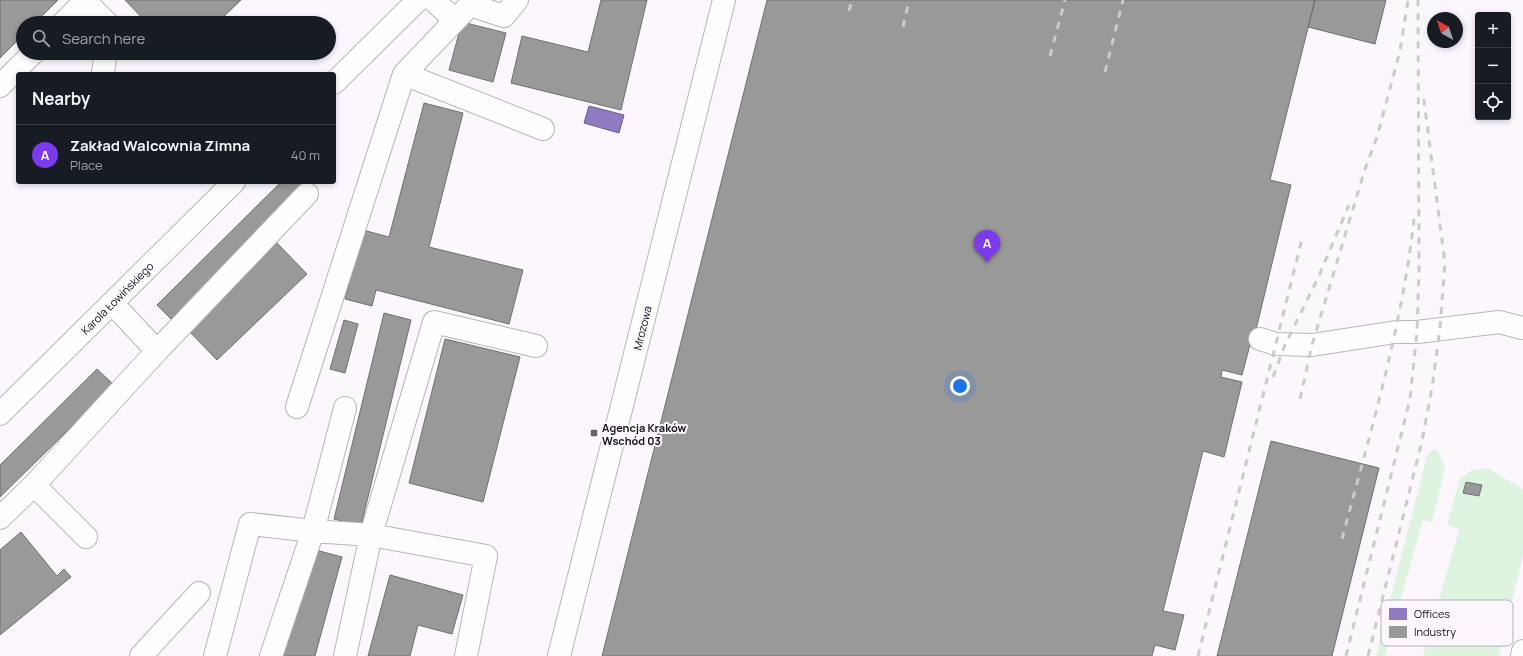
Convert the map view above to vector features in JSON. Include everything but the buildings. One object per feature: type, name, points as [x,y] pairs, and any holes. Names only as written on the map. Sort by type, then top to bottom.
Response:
[{"type":"street","points":[[336,80],[418,0]]},
{"type":"street","points":[[433,0],[455,20]]},
{"type":"street","points":[[297,407],[404,74],[470,5],[504,16],[517,0]]},
{"type":"street","name":"Mrozowa","points":[[560,656],[724,0]]},
{"type":"street","points":[[70,16],[86,1],[100,16]]},
{"type":"street","points":[[0,86],[26,60]]},
{"type":"street","points":[[404,74],[543,129]]},
{"type":"street","name":"Karola Łowińskiego","points":[[0,414],[232,184]]},
{"type":"street","points":[[0,518],[34,485],[157,351],[307,194]]},
{"type":"street","points":[[112,303],[157,351]]},
{"type":"street","points":[[345,656],[371,535],[434,322],[536,346]]},
{"type":"street","points":[[1260,339],[1276,344],[1312,345],[1396,332],[1417,332],[1499,322],[1523,328]]},
{"type":"street","points":[[271,656],[313,531],[345,408]]},
{"type":"street","points":[[34,485],[86,536]]},
{"type":"street","points":[[215,656],[250,524],[313,531],[371,535],[486,556],[466,656]]},
{"type":"street","points":[[141,656],[199,593]]},
{"type":"street","points":[[1522,656],[1523,651]]},
{"type":"green space","points":[[1434,449],[1438,451],[1445,468],[1432,522],[1423,520],[1401,600],[1390,600],[1427,455]]},
{"type":"green space","points":[[1489,469],[1523,489],[1523,555],[1512,600],[1439,600],[1459,529],[1447,525],[1460,478],[1471,471]]},
{"type":"green space","points":[[1381,636],[1381,646],[1388,646],[1385,656],[1376,656]]},
{"type":"green space","points":[[1426,646],[1501,646],[1499,656],[1423,656]]},
{"type":"railway","points":[[849,11],[852,0]]},
{"type":"railway","points":[[903,27],[909,0]]},
{"type":"railway","points":[[1050,56],[1065,0]]},
{"type":"railway","points":[[1105,72],[1123,0]]},
{"type":"railway","points":[[1300,399],[1312,345],[1365,169],[1377,137],[1400,51],[1408,0]]},
{"type":"railway","points":[[1346,656],[1410,399],[1417,332],[1419,270],[1418,0]]},
{"type":"railway","points":[[1382,600],[1422,441],[1432,388],[1440,328],[1445,263],[1423,93]]},
{"type":"railway","points":[[1273,377],[1285,345],[1318,278],[1349,205]]},
{"type":"railway","points":[[1342,539],[1384,380],[1402,300],[1414,219]]},
{"type":"railway","points":[[1198,656],[1302,239]]},
{"type":"railway","points":[[1368,656],[1381,604]]},
{"type":"place","name":"Zakład Walcownia Zimna","points":[[987,263]]},
{"type":"place","name":"Agencja Kraków Wschód 03","points":[[594,433]]}]
